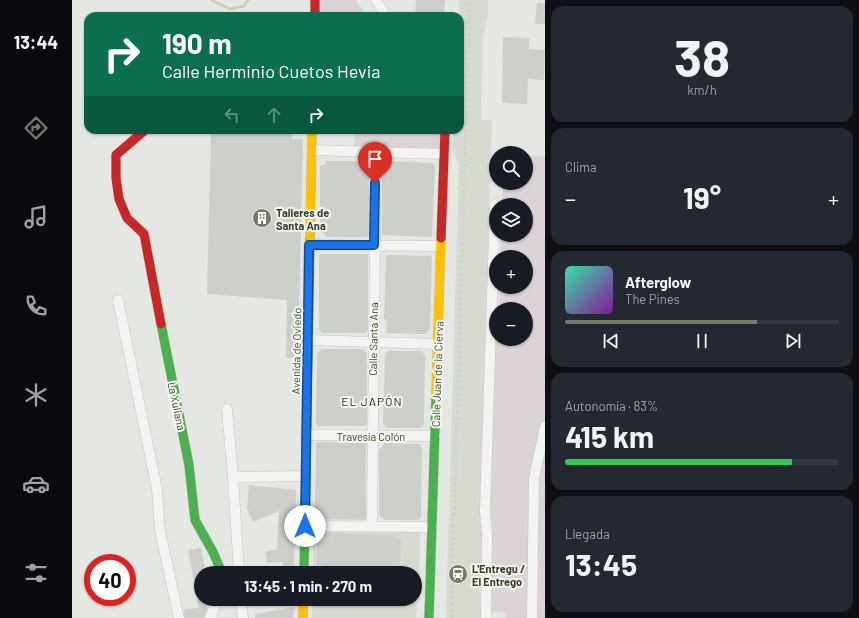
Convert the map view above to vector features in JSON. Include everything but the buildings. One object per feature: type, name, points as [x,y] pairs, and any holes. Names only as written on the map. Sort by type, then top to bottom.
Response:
[{"type":"street","points":[[315,0],[315,12]]},
{"type":"street","points":[[376,0],[384,12]]},
{"type":"street","name":"La Xuliana","points":[[140,134],[116,155],[115,183],[122,212],[137,230],[144,234],[189,466],[195,520],[219,566]]},
{"type":"street","name":"Avenida de Oviedo","points":[[304,566],[312,134]]},
{"type":"street","name":"Calle Juan de la Cierva","points":[[429,618],[445,134]]},
{"type":"street","points":[[311,150],[444,154]]},
{"type":"street","name":"Calle Santa Ana","points":[[372,526],[376,152]]},
{"type":"street","points":[[486,618],[487,535],[484,511],[494,242]]},
{"type":"street","points":[[309,245],[441,246]]},
{"type":"street","points":[[118,300],[157,489],[160,531],[179,618]]},
{"type":"street","points":[[308,340],[438,344]]},
{"type":"street","points":[[227,410],[239,566]]},
{"type":"street","points":[[532,618],[534,478],[545,427]]},
{"type":"street","name":"Travesía Colón","points":[[306,435],[435,436]]},
{"type":"street","points":[[233,477],[305,476]]},
{"type":"street","points":[[305,526],[432,527]]},
{"type":"street","points":[[210,618],[216,606]]},
{"type":"street","points":[[241,606],[242,618]]},
{"type":"street","points":[[303,606],[303,618]]},
{"type":"shaded area","points":[[315,0],[356,0],[364,12],[315,12]]},
{"type":"shaded area","points":[[459,0],[488,0],[488,16],[483,36],[481,120],[492,120],[491,146],[489,146],[490,190],[480,511],[483,536],[481,618],[446,618],[459,165],[452,149],[454,134],[464,134],[464,12],[459,12]]},
{"type":"shaded area","points":[[355,134],[445,134],[444,154],[354,152]]},
{"type":"shaded area","points":[[533,156],[545,156],[545,618],[505,618],[505,612],[486,611],[495,346],[533,346],[533,302],[499,302],[500,294],[533,294],[533,250],[501,250],[501,242],[533,242],[533,198],[502,198],[502,190],[533,190]]},
{"type":"shaded area","points":[[321,532],[420,532],[419,566],[313,566],[313,538]]},
{"type":"shaded area","points":[[313,606],[417,606],[416,618],[312,618]]},
{"type":"waterway","points":[[211,0],[230,9],[244,6],[248,0]]},
{"type":"railway","points":[[451,617],[470,0]]},
{"type":"traffic: fast","points":[[304,566],[310,238]]},
{"type":"traffic: fast","points":[[161,324],[189,465],[195,520],[219,566]]},
{"type":"traffic: fast","points":[[429,618],[436,396]]},
{"type":"traffic: slow","points":[[310,238],[312,134]]},
{"type":"traffic: slow","points":[[436,396],[441,238]]},
{"type":"traffic: slow","points":[[303,606],[303,618]]},
{"type":"traffic: jam","points":[[315,0],[315,12]]},
{"type":"traffic: jam","points":[[140,134],[116,155],[116,178],[119,199],[127,218],[144,234],[161,324]]},
{"type":"traffic: jam","points":[[441,238],[445,134]]},
{"type":"place","name":"Talleres de Santa Ana","points":[[262,218]]},
{"type":"place","name":"L'Entregu / El Entrego","points":[[458,574]]},
{"type":"district","name":"EL JAPÓN","points":[[372,401]]},
{"type":"route","points":[[305,526],[309,245],[374,245],[375,183]]}]
